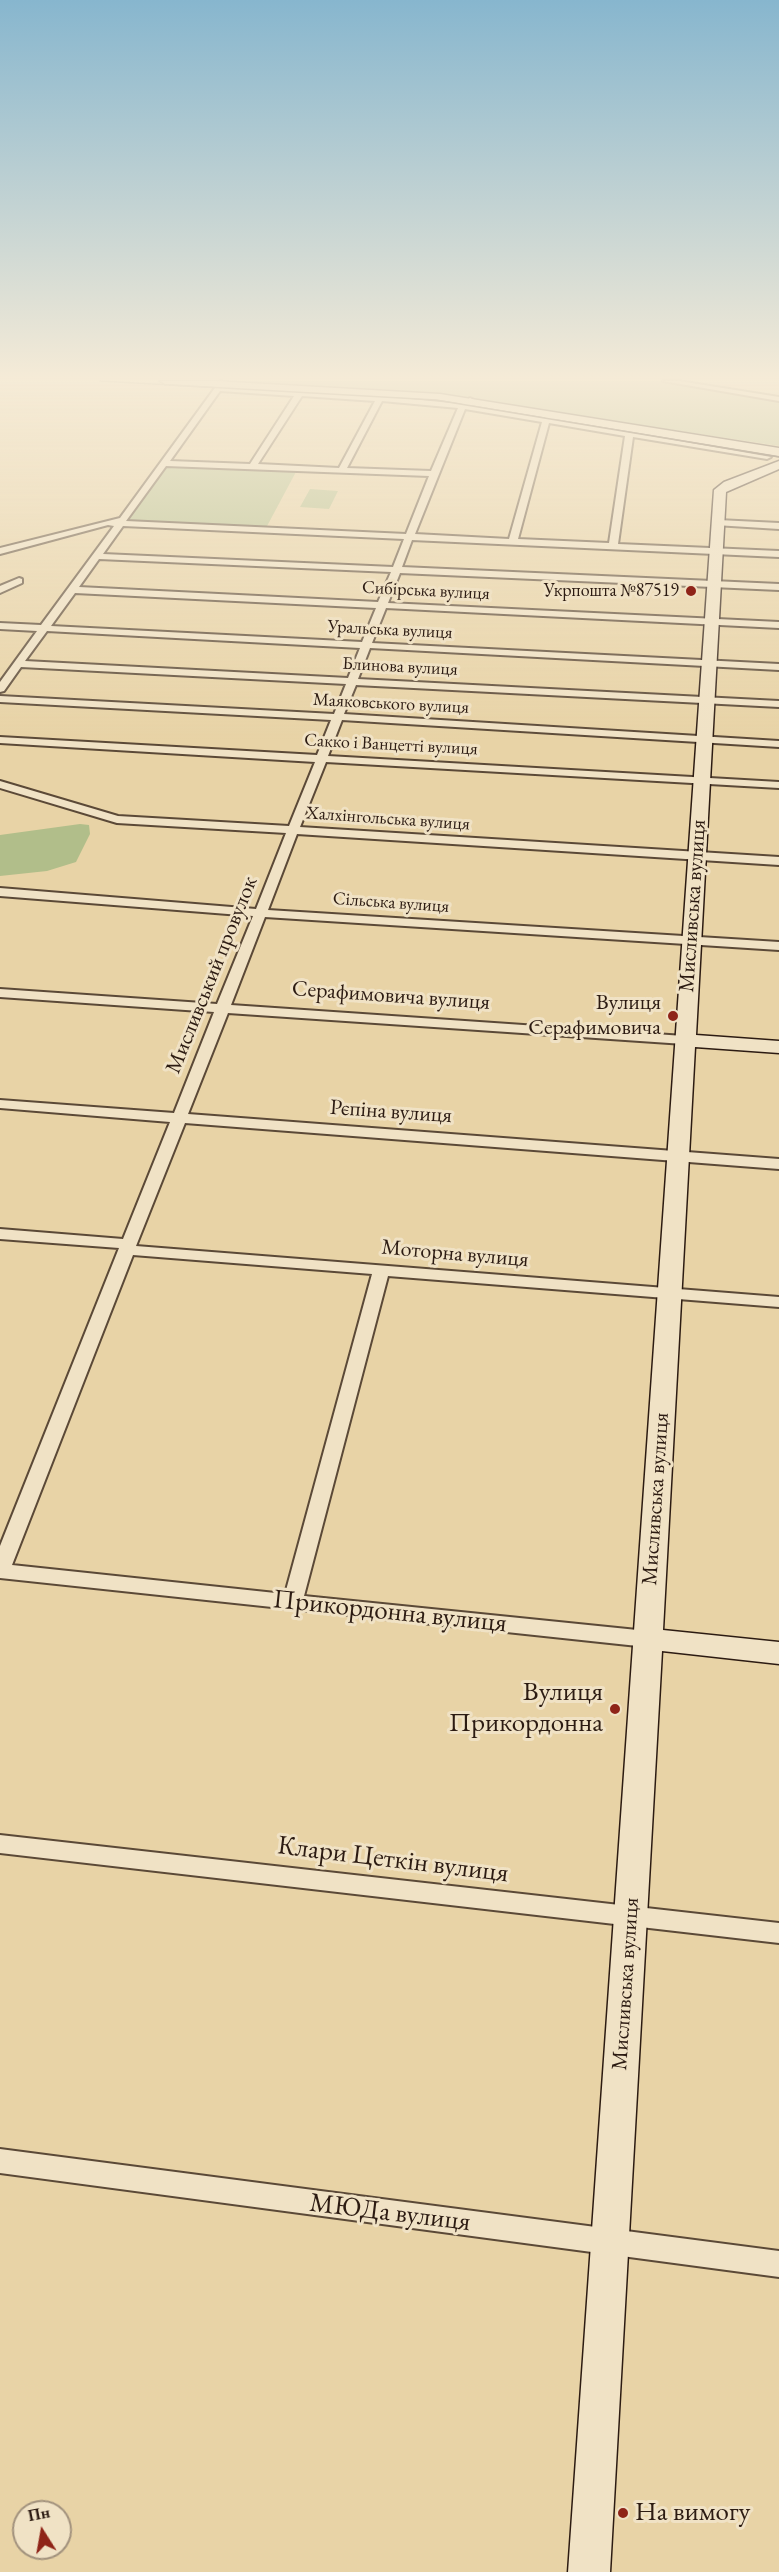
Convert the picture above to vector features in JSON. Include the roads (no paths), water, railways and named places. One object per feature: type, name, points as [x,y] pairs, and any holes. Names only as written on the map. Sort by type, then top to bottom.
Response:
[{"type":"street","points":[[0,689],[136,501]]},
{"type":"street","name":"Мисливський провулок","points":[[0,1571],[423,501]]},
{"type":"street","points":[[513,542],[525,501]]},
{"type":"street","points":[[613,547],[620,501]]},
{"type":"street","name":"Мисливська вулиця","points":[[590,2572],[684,1040],[721,501]]},
{"type":"street","points":[[0,551],[122,521],[779,554]]},
{"type":"street","points":[[718,523],[779,526]]},
{"type":"street","points":[[97,556],[779,587]]},
{"type":"street","points":[[0,590],[19,581]]},
{"type":"street","name":"Сибірська вулиця","points":[[72,590],[779,625]]},
{"type":"street","name":"Уральська вулиця","points":[[0,626],[779,667]]},
{"type":"street","name":"Блинова вулиця","points":[[19,664],[779,704]]},
{"type":"street","name":"Маяковського вулиця","points":[[0,699],[779,744]]},
{"type":"street","name":"Сакко і Ванцетті вулиця","points":[[0,740],[779,785]]},
{"type":"street","name":"Халхінгольська вулиця","points":[[0,784],[117,819],[779,861]]},
{"type":"street","name":"Сільська вулиця","points":[[0,892],[260,913],[779,946]]},
{"type":"street","name":"Серафимовича вулиця","points":[[0,993],[779,1047]]},
{"type":"street","name":"Рєпіна вулиця","points":[[0,1104],[779,1164]]},
{"type":"street","name":"Моторна вулиця","points":[[0,1234],[381,1270],[779,1302]]},
{"type":"street","points":[[293,1602],[381,1270]]},
{"type":"street","name":"Прикордонна вулиця","points":[[0,1571],[779,1653]]},
{"type":"street","name":"Клари Цеткін вулиця","points":[[0,1844],[779,1933]]},
{"type":"street","name":"МЮДа вулиця","points":[[0,2162],[779,2264]]},
{"type":"place","name":"Укрпошта №87519","points":[[691,591]]},
{"type":"place","name":"Вулиця Серафимовича","points":[[673,1016]]},
{"type":"place","name":"Вулиця Прикордонна","points":[[615,1709]]},
{"type":"place","name":"На вимогу","points":[[623,2513]]}]
